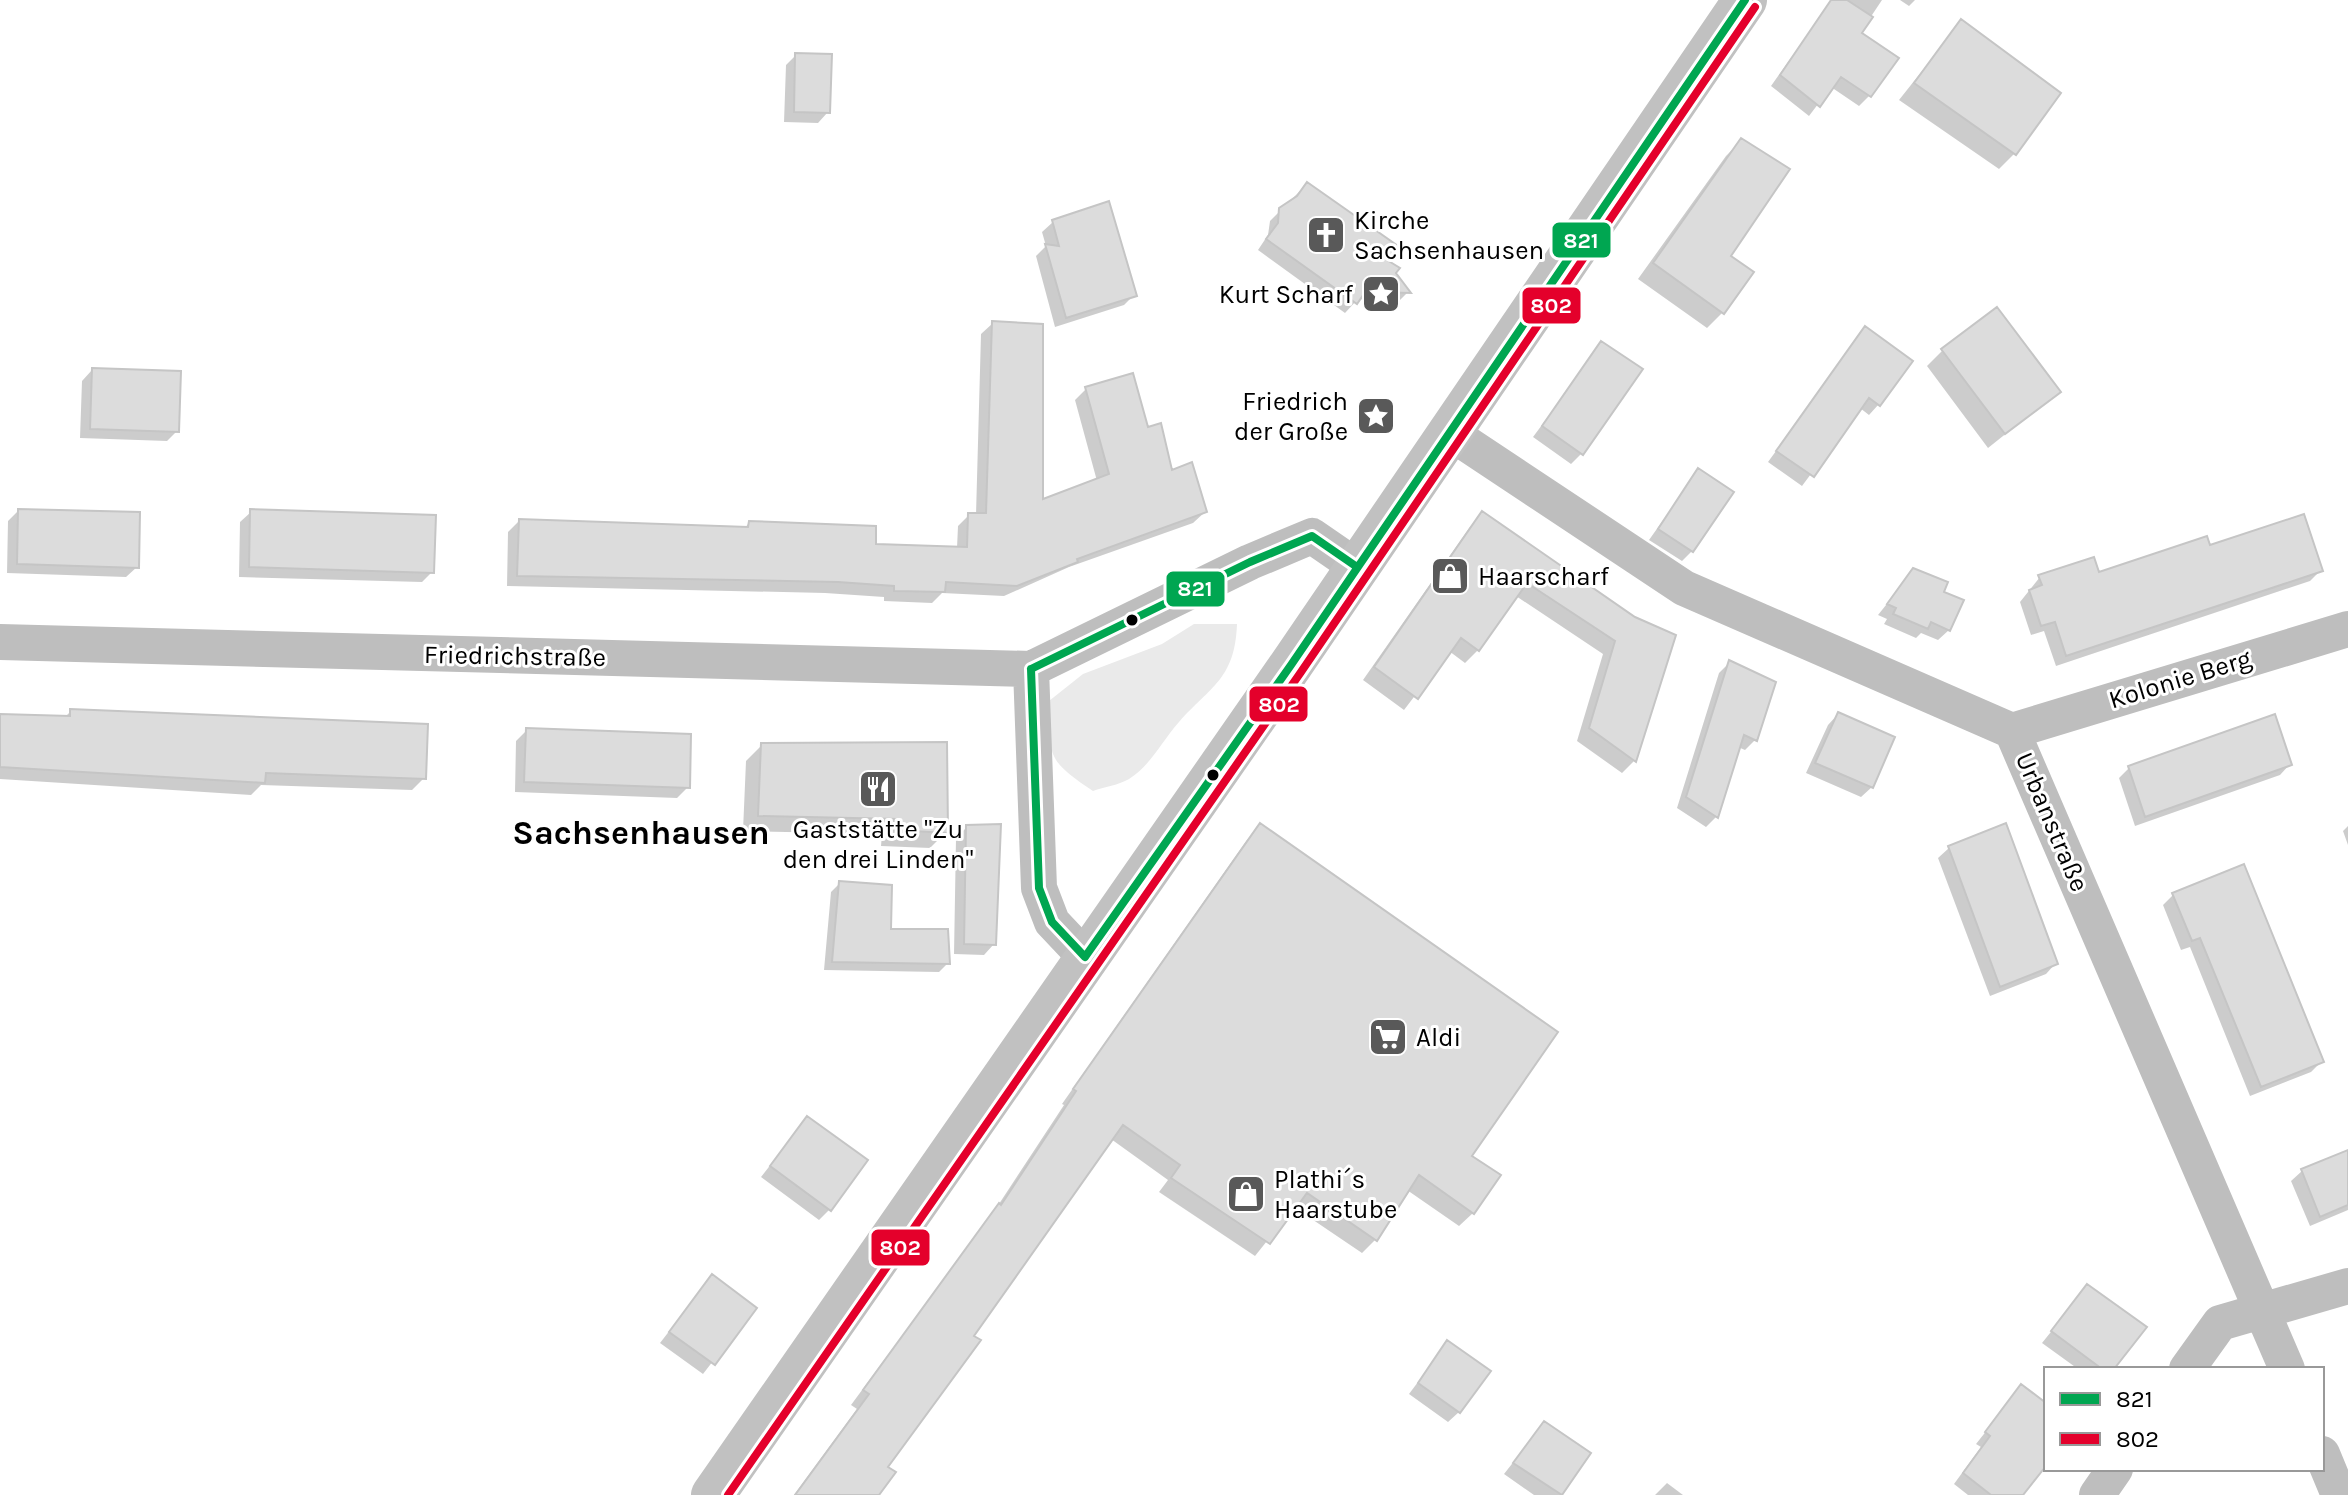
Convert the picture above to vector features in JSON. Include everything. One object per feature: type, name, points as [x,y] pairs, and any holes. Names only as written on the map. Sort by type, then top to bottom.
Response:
[{"type":"main road","points":[[713,1495],[1357,567],[1745,0]]},
{"type":"street","name":"Urbanstraße","points":[[1449,432],[1684,588],[2012,731],[2286,1367]]},
{"type":"street","name":"Friedrichstraße","points":[[0,642],[1031,669],[1236,568],[1312,536],[1357,567]]},
{"type":"street","name":"Kolonie Berg","points":[[2012,731],[2348,629]]},
{"type":"street","points":[[1031,669],[1039,888],[1052,922],[1085,957]]},
{"type":"street","points":[[2188,1367],[2220,1323],[2348,1286]]},
{"type":"street","points":[[2324,1459],[2339,1495]]},
{"type":"street","points":[[2097,1495],[2114,1471]]},
{"type":"shaded area","points":[[1194,624],[1237,624],[1232,657],[1226,670],[1137,773],[1121,783],[1093,791],[1066,771],[1053,755],[1049,701],[1083,674],[1162,644]]},
{"type":"building","points":[[1831,0],[1847,0],[1873,17],[1862,33],[1899,58],[1871,97],[1841,77],[1820,107],[1780,75]]},
{"type":"building","points":[[1961,19],[2061,93],[2016,155],[1914,83]]},
{"type":"building","points":[[795,53],[832,54],[830,113],[794,112]]},
{"type":"building","points":[[1741,138],[1790,169],[1731,256],[1754,272],[1724,314],[1653,263]]},
{"type":"building","name":"Kirche Sachsenhausen","points":[[1307,182],[1398,246],[1387,260],[1400,268],[1396,273],[1411,293],[1373,292],[1368,288],[1357,304],[1266,239],[1278,223],[1279,208],[1297,196]]},
{"type":"building","points":[[1109,201],[1137,296],[1066,318],[1045,244],[1059,246],[1052,220]]},
{"type":"building","points":[[1997,307],[2061,392],[2005,434],[1941,349]]},
{"type":"building","points":[[992,321],[1043,324],[1043,499],[1109,474],[1085,387],[1133,373],[1148,427],[1161,423],[1172,470],[1192,462],[1207,512],[1077,559],[1078,562],[1017,586],[946,582],[945,592],[894,591],[894,586],[838,582],[517,576],[519,519],[748,527],[749,521],[876,526],[876,544],[967,547],[968,513],[986,513]]},
{"type":"building","points":[[1865,326],[1913,361],[1880,406],[1869,398],[1814,477],[1776,451]]},
{"type":"building","points":[[1601,341],[1643,369],[1583,455],[1542,426]]},
{"type":"building","points":[[92,368],[181,371],[179,432],[90,429]]},
{"type":"building","points":[[1698,468],[1734,492],[1693,552],[1658,529]]},
{"type":"building","points":[[18,509],[140,512],[139,568],[17,564]]},
{"type":"building","points":[[250,509],[436,515],[434,573],[249,567]]},
{"type":"building","points":[[1482,511],[1635,617],[1676,635],[1636,762],[1589,728],[1615,641],[1527,583],[1479,651],[1461,638],[1418,699],[1374,667]]},
{"type":"building","points":[[2304,514],[2323,571],[2066,656],[2055,622],[2041,626],[2029,590],[2042,585],[2038,575],[2094,557],[2099,572],[2207,536],[2210,545]]},
{"type":"building","points":[[1913,568],[1948,582],[1944,592],[1964,600],[1950,631],[1931,622],[1928,629],[1893,614],[1896,608],[1887,604]]},
{"type":"building","points":[[1729,660],[1776,682],[1757,741],[1744,735],[1718,818],[1686,797]]},
{"type":"building","points":[[70,709],[428,724],[426,779],[266,773],[265,783],[0,767],[0,714],[70,716]]},
{"type":"building","points":[[1838,712],[1895,737],[1873,788],[1815,763]]},
{"type":"building","points":[[2275,714],[2292,765],[2145,817],[2128,766]]},
{"type":"building","points":[[526,728],[691,734],[690,788],[524,782]]},
{"type":"building","points":[[947,742],[948,833],[895,830],[897,819],[758,816],[761,743]]},
{"type":"building","points":[[1260,823],[1558,1032],[1472,1156],[1501,1175],[1474,1214],[1419,1175],[1377,1241],[1307,1193],[1270,1244],[1171,1178],[1180,1165],[1123,1125],[974,1336],[981,1340],[888,1467],[896,1472],[879,1495],[795,1495],[869,1394],[863,1390],[999,1203],[1001,1205],[1076,1091],[1073,1089]]},
{"type":"building","points":[[2006,823],[2058,964],[2000,987],[1948,846]]},
{"type":"building","points":[[1001,824],[996,945],[964,944],[966,825]]},
{"type":"building","points":[[2244,864],[2324,1062],[2261,1087],[2200,938],[2192,941],[2172,893]]},
{"type":"building","points":[[839,881],[892,885],[891,929],[948,929],[950,964],[832,962]]},
{"type":"building","points":[[807,1116],[868,1160],[831,1211],[770,1166]]},
{"type":"building","points":[[2348,1150],[2348,1205],[2320,1217],[2301,1169]]},
{"type":"building","points":[[712,1274],[757,1308],[715,1365],[669,1332]]},
{"type":"building","points":[[2087,1284],[2147,1327],[2116,1367],[2099,1367],[2051,1331]]},
{"type":"building","points":[[1447,1340],[1491,1371],[1460,1413],[1418,1383]]},
{"type":"building","points":[[2021,1384],[2044,1401],[2044,1469],[2023,1495],[1991,1495],[1963,1473],[1990,1436],[1985,1432]]},
{"type":"building","points":[[1544,1421],[1591,1453],[1562,1495],[1513,1463]]},
{"type":"transit line","name":"821","points":[[1085,957],[1291,665],[1745,0]]},
{"type":"transit line","name":"802","points":[[728,1495],[1301,672],[1755,7]]},
{"type":"transit line","name":"821","points":[[1031,669],[1250,562],[1312,536],[1357,567]]},
{"type":"transit line","name":"821","points":[[1031,669],[1039,888],[1052,922],[1085,957]]},
{"type":"place","name":"Kirche Sachsenhausen","points":[[1326,235]]},
{"type":"place","name":"Kurt Scharf","points":[[1381,294]]},
{"type":"place","name":"Friedrich der Große","points":[[1376,416]]},
{"type":"place","name":"Haarscharf","points":[[1450,576]]},
{"type":"place","name":"Gaststätte \"Zu den drei Linden\"","points":[[878,789]]},
{"type":"place","name":"Aldi","points":[[1388,1037]]},
{"type":"place","name":"Plathi´s Haarstube","points":[[1246,1194]]},
{"type":"district","name":"Sachsenhausen","points":[[641,833]]}]
